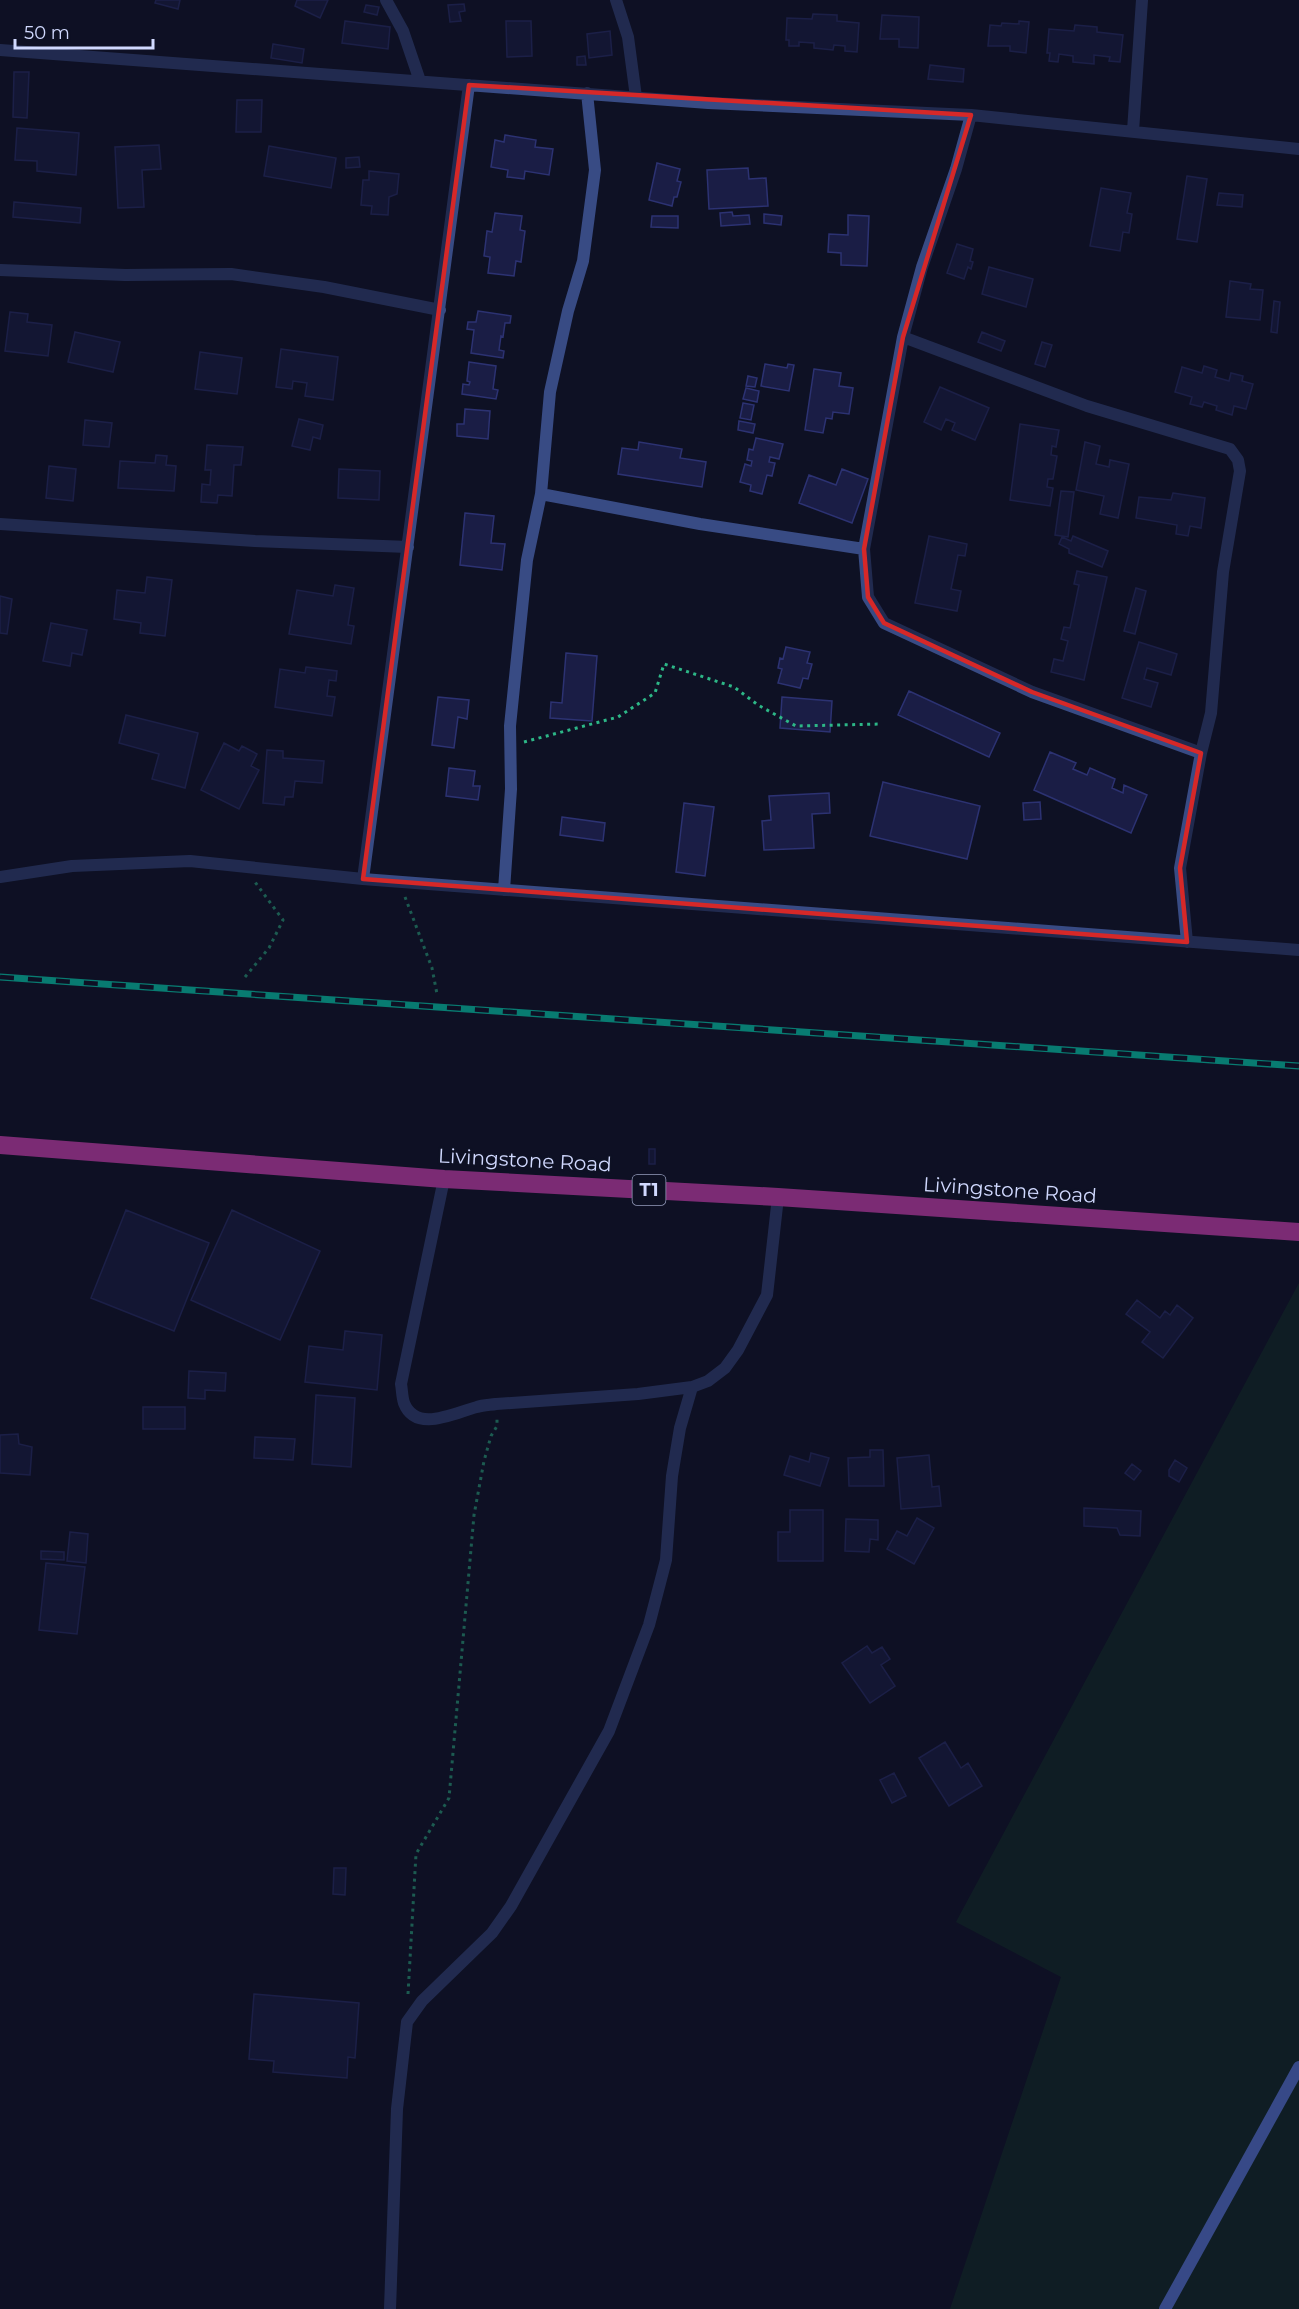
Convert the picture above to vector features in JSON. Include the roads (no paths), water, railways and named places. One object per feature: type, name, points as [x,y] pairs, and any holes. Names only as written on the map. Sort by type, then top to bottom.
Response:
[{"type":"highway","name":"Livingstone Road","points":[[0,1145],[444,1179],[778,1197],[1299,1232]]},
{"type":"main road","points":[[1166,2309],[1299,2067]]},
{"type":"street","points":[[386,0],[403,31],[420,81]]},
{"type":"street","points":[[615,0],[628,37],[636,97]]},
{"type":"street","points":[[1133,131],[1142,0]]},
{"type":"street","points":[[0,50],[708,103],[971,115],[1299,149]]},
{"type":"street","points":[[363,879],[470,85]]},
{"type":"street","points":[[504,890],[511,789],[510,726],[526,560],[541,494],[550,392],[567,311],[583,261],[596,170],[587,93]]},
{"type":"street","points":[[971,115],[956,169],[922,267],[903,337],[864,549],[868,597],[884,624],[1032,692],[1201,753]]},
{"type":"street","points":[[0,270],[124,275],[231,274],[324,287],[440,310]]},
{"type":"street","points":[[903,337],[1087,406],[1230,449],[1238,460],[1240,471],[1222,583],[1211,713],[1201,753],[1180,867],[1187,942]]},
{"type":"street","points":[[541,494],[700,524],[864,549]]},
{"type":"street","points":[[0,524],[255,541],[408,547]]},
{"type":"street","points":[[0,878],[72,866],[190,861],[398,882],[1299,950]]},
{"type":"street","points":[[444,1179],[401,1384],[404,1403],[411,1413],[423,1419],[496,1404],[638,1394],[692,1387],[708,1381],[725,1368],[754,1323],[766,1295],[778,1197]]},
{"type":"street","points":[[390,2309],[397,2109],[407,2022],[422,2001],[492,1933],[511,1906],[609,1731],[649,1625],[666,1560],[672,1476],[680,1428],[692,1387]]},
{"type":"railway","points":[[0,977],[1299,1066]]}]
